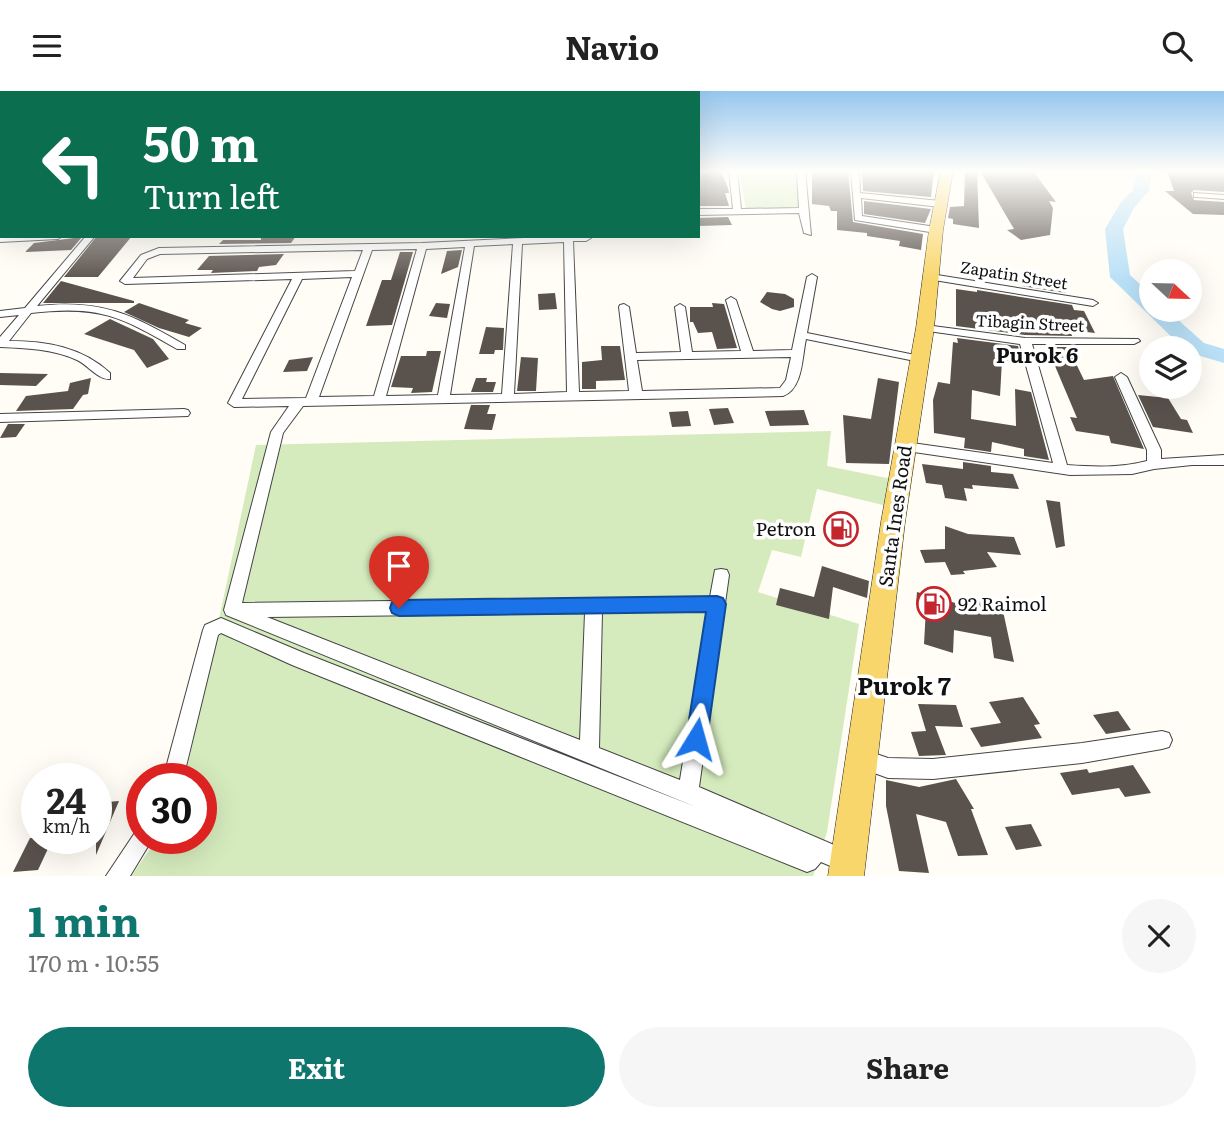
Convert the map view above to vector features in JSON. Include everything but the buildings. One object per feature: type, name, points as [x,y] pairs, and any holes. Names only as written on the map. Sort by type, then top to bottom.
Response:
[{"type":"main road","name":"Santa Ines Road","points":[[837,862],[862,759],[939,208]]},
{"type":"street","points":[[858,208],[858,218],[936,230]]},
{"type":"street","points":[[700,212],[803,210],[807,233]]},
{"type":"street","points":[[0,239],[19,238]]},
{"type":"street","points":[[0,344],[89,238]]},
{"type":"street","points":[[357,274],[124,280],[144,257],[159,251],[470,245],[586,238]]},
{"type":"street","points":[[568,239],[573,396]]},
{"type":"street","points":[[508,397],[518,242]]},
{"type":"street","points":[[443,399],[470,245]]},
{"type":"street","points":[[379,400],[422,246]]},
{"type":"street","points":[[232,610],[277,432],[304,402],[368,248]]},
{"type":"street","points":[[299,276],[233,401],[240,405],[783,392],[793,380],[811,277]]},
{"type":"street","name":"Zapatin Street","points":[[931,277],[1093,303]]},
{"type":"street","points":[[731,300],[748,354]]},
{"type":"street","points":[[624,307],[636,395]]},
{"type":"street","points":[[680,307],[687,355]]},
{"type":"street","points":[[0,314],[27,309],[89,308],[108,311],[181,347]]},
{"type":"street","name":"Tibagin Street","points":[[803,331],[874,346],[1134,341]]},
{"type":"street","points":[[1025,341],[1061,468]]},
{"type":"street","points":[[0,344],[40,344],[90,362],[106,376]]},
{"type":"street","points":[[631,357],[798,353]]},
{"type":"street","points":[[1121,377],[1154,450],[1154,464]]},
{"type":"street","points":[[0,418],[184,413]]},
{"type":"street","points":[[905,447],[1061,468],[1114,471],[1192,460],[1224,460]]},
{"type":"street","points":[[688,793],[721,575]]},
{"type":"street","points":[[232,610],[717,604]]},
{"type":"street","points":[[589,753],[594,605]]},
{"type":"street","points":[[232,610],[688,793],[837,862]]},
{"type":"street","points":[[177,763],[211,630],[221,625],[298,659],[807,861],[837,862]]},
{"type":"street","points":[[862,759],[888,768],[933,769],[1070,755],[1162,740]]},
{"type":"street","points":[[117,876],[132,854]]},
{"type":"green space","points":[[746,208],[801,208],[801,213],[747,214]]},
{"type":"green space","points":[[831,431],[827,466],[892,479],[887,506],[817,489],[801,557],[772,550],[758,592],[859,624],[827,832],[813,876],[131,876],[147,854],[217,854],[217,763],[188,763],[256,445]]},
{"type":"waterway","points":[[1126,208],[1114,229],[1120,277],[1139,294]]},
{"type":"waterway","points":[[1168,322],[1196,348],[1224,356]]},
{"type":"place","name":"Petron","points":[[841,529]]},
{"type":"place","name":"92 Raimol","points":[[934,604]]},
{"type":"district","name":"Purok 6","points":[[1037,356]]},
{"type":"district","name":"Purok 7","points":[[904,687]]},
{"type":"route","points":[[399,608],[717,604],[696,739]]}]
